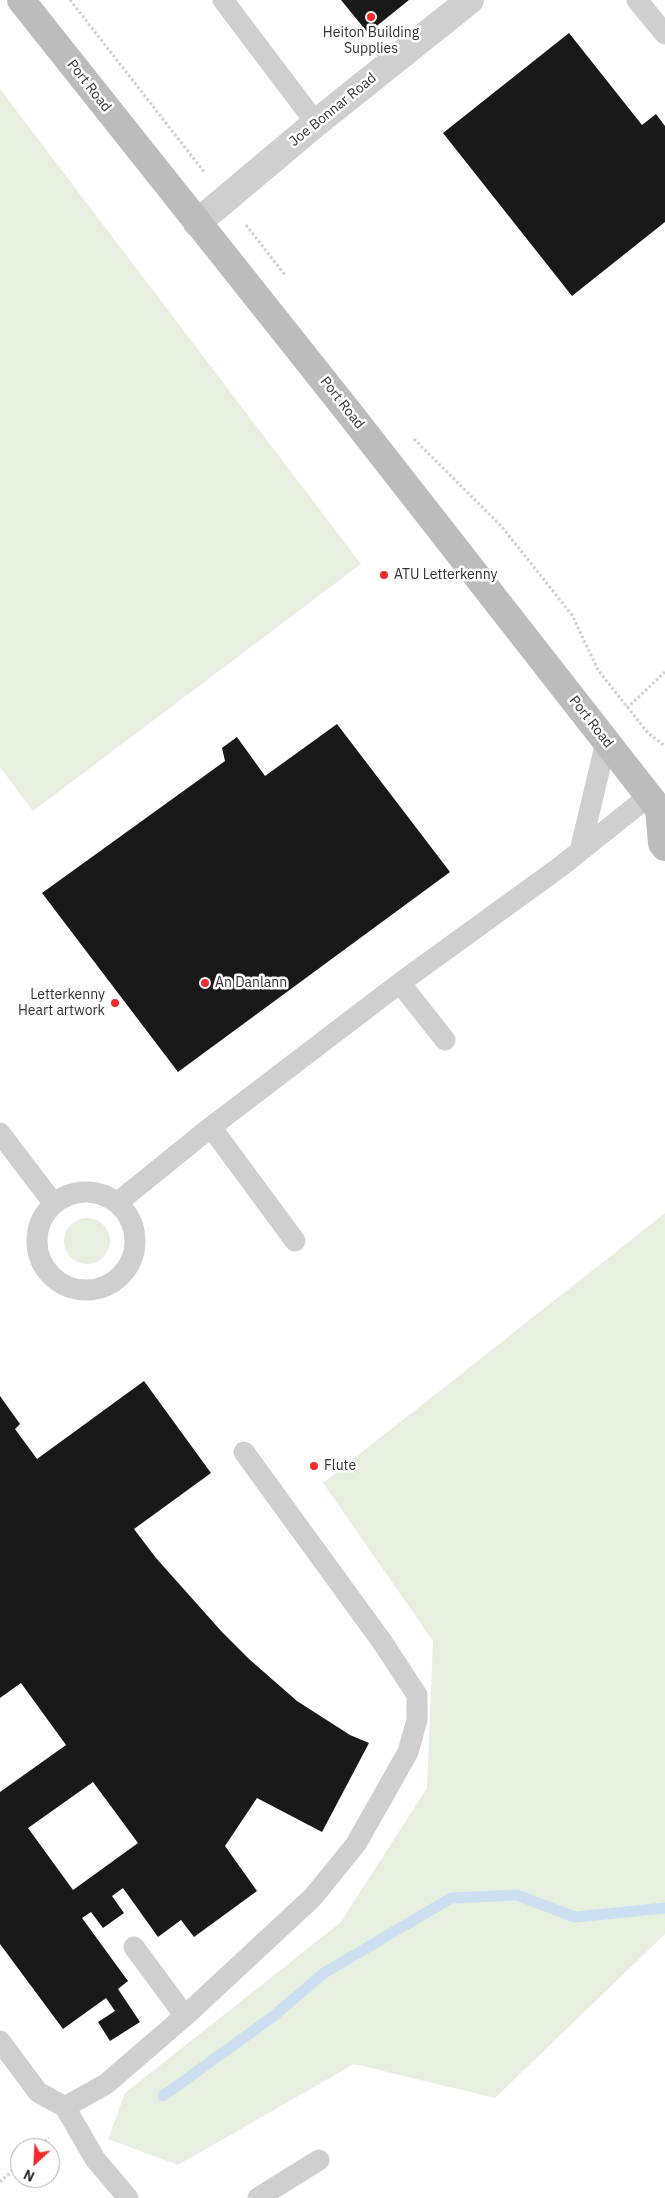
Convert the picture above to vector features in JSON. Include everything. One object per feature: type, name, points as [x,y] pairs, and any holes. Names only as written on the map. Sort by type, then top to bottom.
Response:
[{"type":"main road","name":"Port Road","points":[[21,0],[347,410],[658,806]]},
{"type":"main road","points":[[658,806],[662,843],[665,847]]},
{"type":"street","name":"Joe Bonnar Road","points":[[197,223],[316,123],[470,0]]},
{"type":"lane","points":[[223,0],[316,123]]},
{"type":"lane","points":[[636,0],[665,34]]},
{"type":"lane","points":[[580,851],[606,742]]},
{"type":"lane","points":[[117,1203],[211,1127],[400,983],[580,851],[658,806]]},
{"type":"lane","points":[[400,983],[445,1040]]},
{"type":"lane","points":[[211,1127],[295,1241]]},
{"type":"lane","points":[[0,1133],[54,1204]]},
{"type":"lane","points":[[83,1192],[95,1192],[117,1203],[127,1214],[135,1235],[132,1258],[125,1270],[111,1283],[97,1288],[84,1290],[73,1288],[58,1281],[49,1273],[39,1254],[38,1240],[44,1216],[54,1204],[63,1198],[83,1192]]},
{"type":"lane","points":[[66,2107],[106,2084],[185,2016],[313,1897],[356,1844],[408,1752],[417,1720],[417,1695],[383,1643],[244,1452]]},
{"type":"lane","points":[[134,1947],[185,2016]]},
{"type":"lane","points":[[0,2041],[38,2092],[66,2107],[95,2159],[128,2198]]},
{"type":"lane","points":[[258,2198],[319,2160]]},
{"type":"path","points":[[70,0],[196,163]]},
{"type":"path","points":[[244,222],[286,277]]},
{"type":"path","points":[[407,432],[502,527],[572,615],[598,670],[648,733],[665,746]]},
{"type":"path","points":[[627,708],[665,672]]},
{"type":"path","points":[[0,2182],[10,2173]]},
{"type":"green space","points":[[0,89],[361,564],[33,811],[0,767]]},
{"type":"green space","points":[[665,1213],[665,1934],[495,2098],[354,2064],[178,2165],[108,2139],[125,2093],[340,1923],[427,1788],[433,1641],[323,1483]]},
{"type":"green space","points":[[83,1218],[91,1218],[100,1222],[106,1228],[110,1241],[106,1254],[100,1260],[91,1264],[83,1264],[74,1260],[68,1254],[64,1245],[64,1237],[68,1228],[74,1222]]},
{"type":"building","name":"Heiton Building Supplies","points":[[341,0],[409,0],[368,33]]},
{"type":"building","points":[[569,33],[642,125],[656,114],[665,126],[665,222],[572,296],[443,133]]},
{"type":"building","name":"An Danlann","points":[[337,724],[450,872],[178,1072],[42,893],[225,761],[222,748],[237,737],[265,776]]},
{"type":"building","points":[[144,1381],[211,1473],[134,1529],[156,1558],[222,1632],[249,1659],[297,1701],[350,1735],[369,1743],[322,1832],[257,1798],[225,1846],[257,1891],[194,1937],[181,1920],[158,1937],[123,1888],[112,1896],[124,1913],[103,1928],[91,1912],[82,1918],[128,1981],[118,1989],[140,2022],[110,2041],[98,2022],[115,2011],[106,1998],[63,2029],[0,1944],[0,1792],[66,1745],[21,1683],[0,1698],[0,1396],[20,1424],[15,1429],[37,1459]],"holes":[[[93,1782],[138,1843],[73,1890],[28,1828]]]},
{"type":"waterway","points":[[163,2096],[271,2018],[324,1973],[451,1898],[517,1895],[575,1917],[665,1908]]},
{"type":"place","name":"Heiton Building Supplies","points":[[371,17]]},
{"type":"place","name":"ATU Letterkenny","points":[[384,575]]},
{"type":"place","name":"An Danlann","points":[[205,983]]},
{"type":"place","name":"Letterkenny Heart artwork","points":[[115,1003]]},
{"type":"place","name":"Flute","points":[[314,1466]]}]
